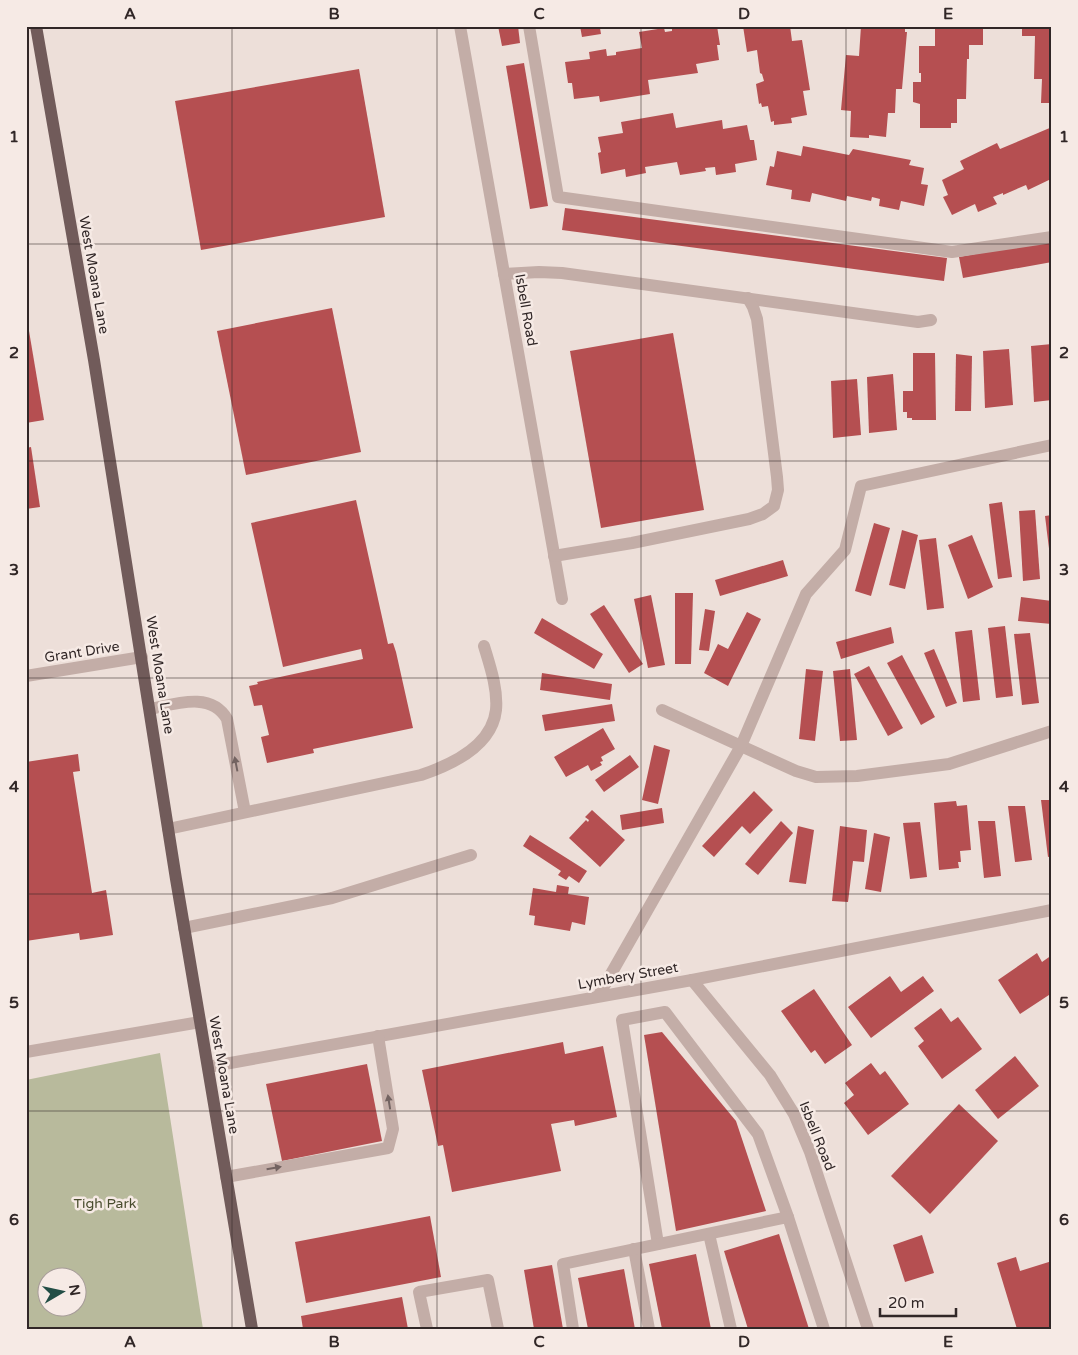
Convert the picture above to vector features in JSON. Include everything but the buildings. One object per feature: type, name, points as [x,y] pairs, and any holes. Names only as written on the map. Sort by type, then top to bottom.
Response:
[{"type":"main road","name":"West Moana Lane","points":[[36,26],[94,360],[184,928],[252,1329]]},
{"type":"street","name":"Isbell Road","points":[[460,26],[562,599]]},
{"type":"street","points":[[529,26],[558,197],[952,252],[1052,237]]},
{"type":"street","points":[[504,274],[562,272],[918,322],[930,320]]},
{"type":"street","points":[[554,556],[632,543],[748,519],[764,514],[774,506],[778,490],[777,477],[757,319],[748,298]]},
{"type":"street","points":[[599,995],[741,746],[806,594],[845,550],[861,486],[1052,445]]},
{"type":"street","points":[[168,829],[421,775],[440,769],[459,759],[479,742],[491,728],[496,711],[496,693],[484,646]]},
{"type":"street","name":"Grant Drive","points":[[26,676],[142,657]]},
{"type":"street","points":[[150,709],[191,702],[203,702],[215,706],[222,711],[227,719],[245,812]]},
{"type":"street","points":[[662,710],[796,771],[816,777],[856,776],[949,764],[1052,731]]},
{"type":"street","points":[[184,928],[332,898],[471,855]]},
{"type":"street","name":"Lymbery Street","points":[[208,1067],[599,995],[692,980],[1052,910]]},
{"type":"street","name":"Isbell Road","points":[[692,980],[770,1075],[794,1114],[810,1152],[868,1329]]},
{"type":"street","points":[[658,1244],[622,1020],[666,1012],[758,1134],[824,1329]]},
{"type":"street","points":[[26,1052],[200,1022]]},
{"type":"street","points":[[226,1177],[388,1148],[393,1129],[378,1036]]},
{"type":"street","points":[[573,1329],[563,1264],[788,1218]]},
{"type":"street","points":[[709,1234],[731,1329]]},
{"type":"street","points":[[634,1249],[649,1329]]},
{"type":"street","points":[[427,1329],[420,1292],[488,1280],[498,1329]]},
{"type":"green space","name":"Tigh Park","points":[[160,1053],[203,1329],[26,1329],[26,1080]]}]
